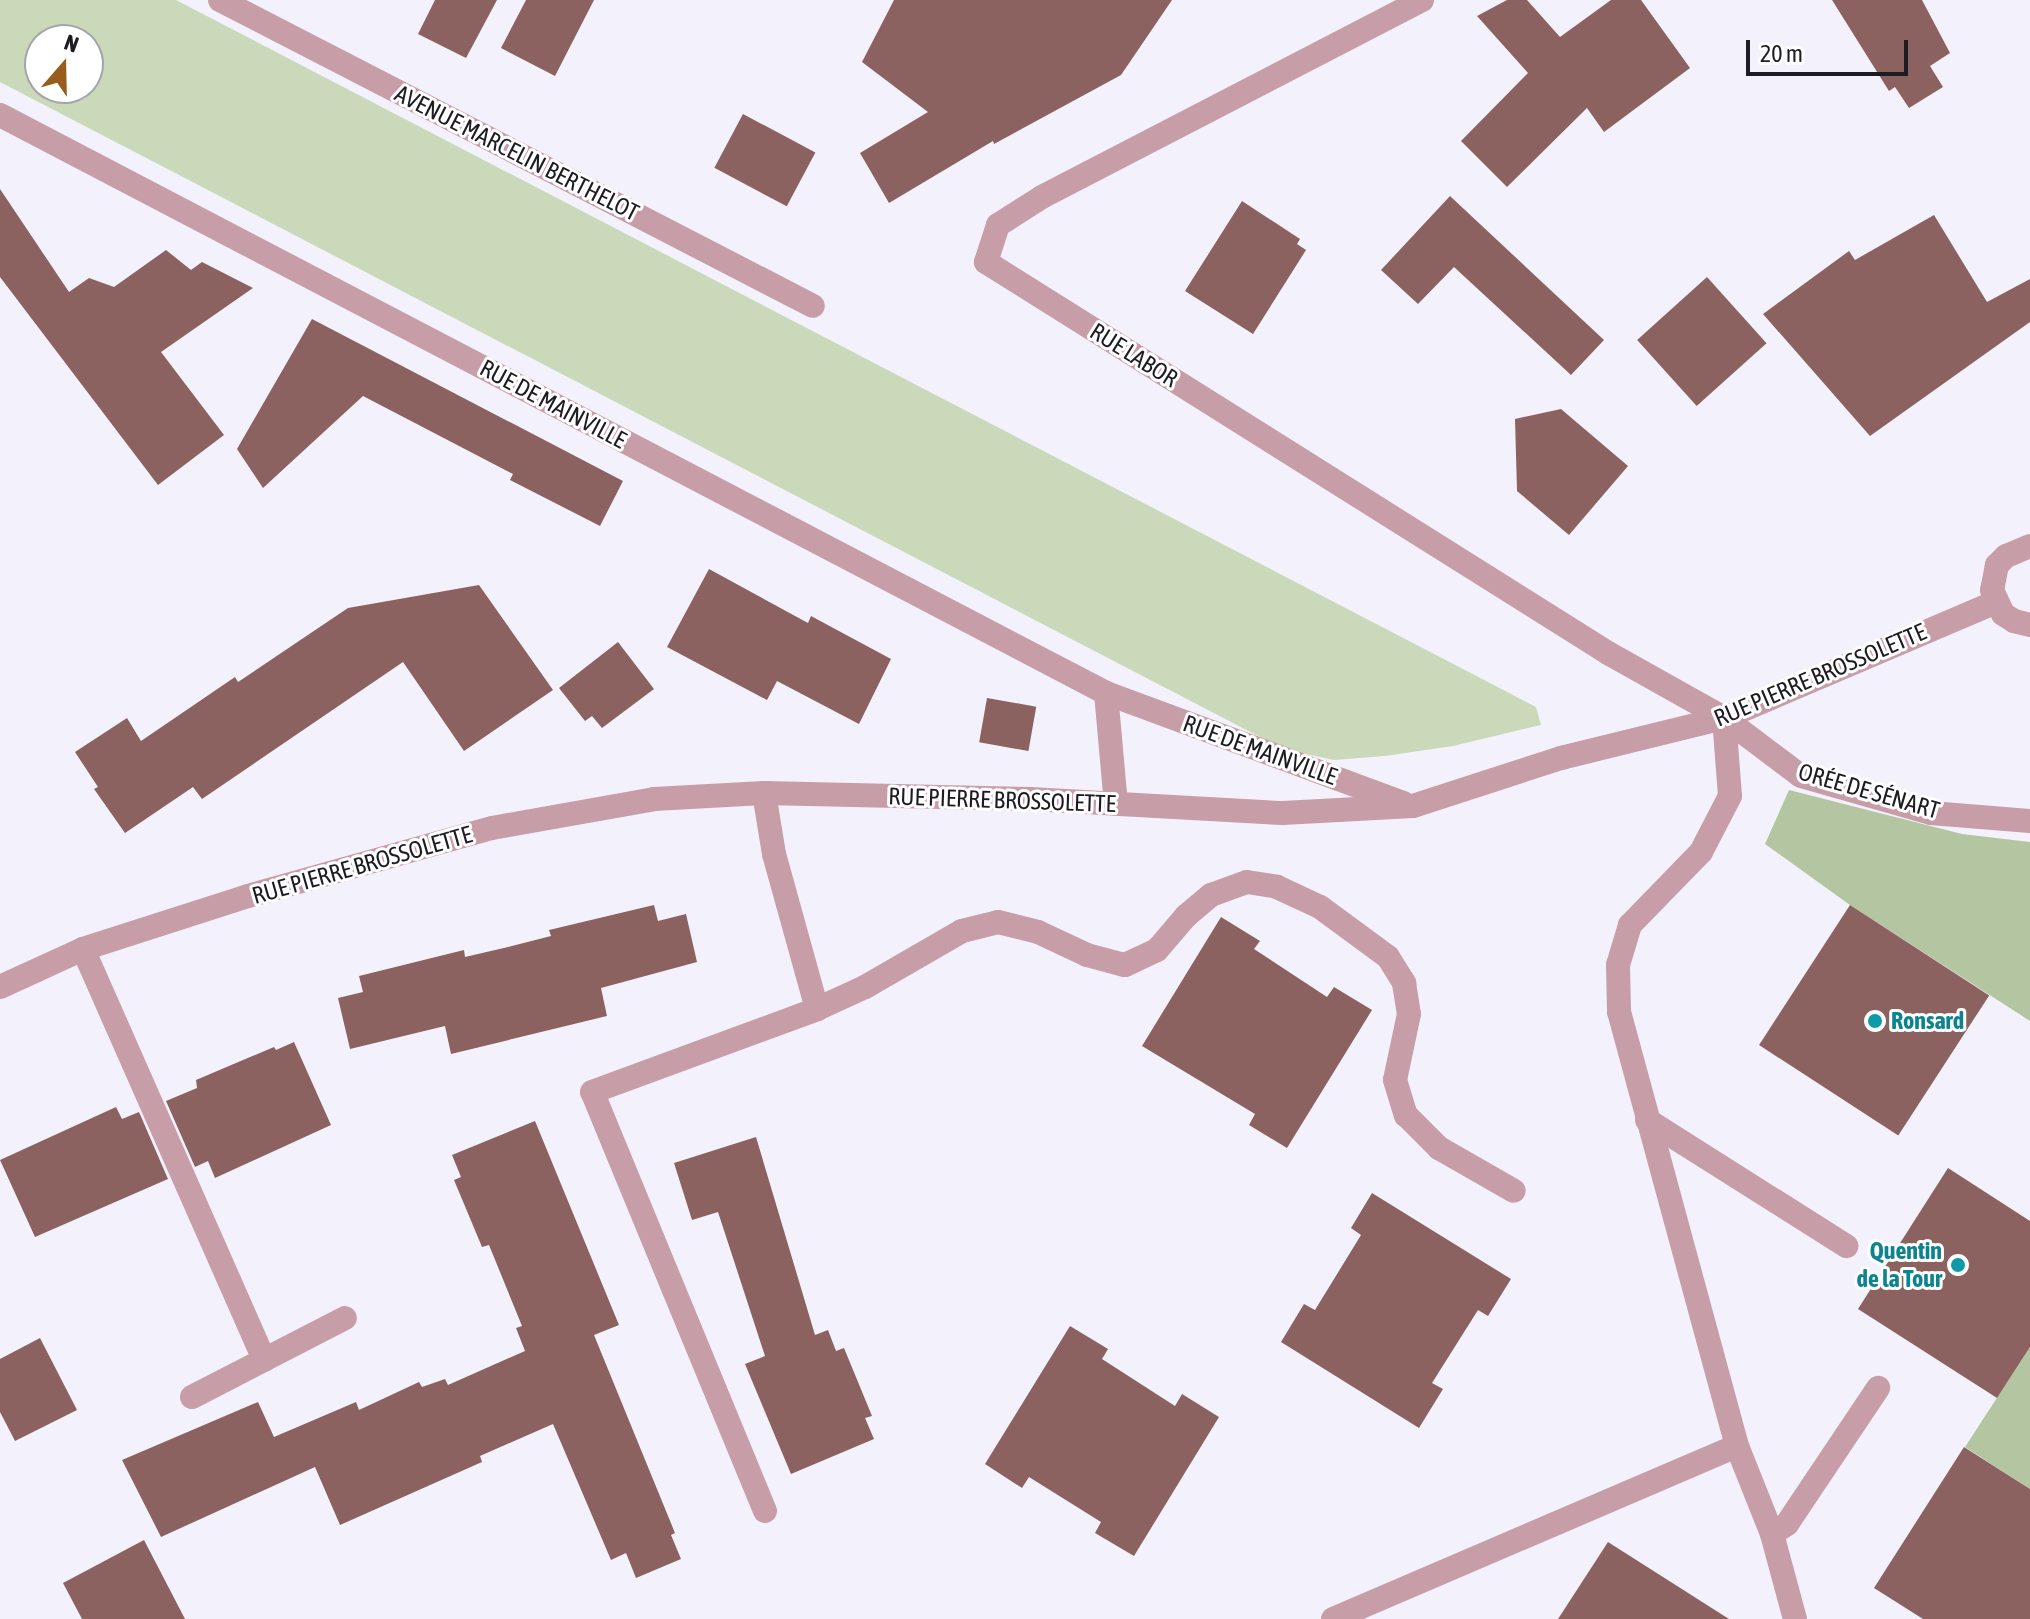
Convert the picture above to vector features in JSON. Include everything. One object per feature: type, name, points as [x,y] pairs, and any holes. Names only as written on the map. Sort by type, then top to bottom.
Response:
[{"type":"street","name":"AVENUE MARCELIN BERTHELOT","points":[[220,0],[813,306]]},
{"type":"street","name":"RUE LABOR","points":[[1422,0],[1042,197],[998,225],[986,262],[1608,653],[1724,718]]},
{"type":"street","name":"RUE DE MAINVILLE","points":[[0,115],[1106,693],[1413,806]]},
{"type":"street","points":[[2030,546],[2017,549],[1997,565],[1992,590],[1996,602],[2014,621],[2030,625]]},
{"type":"street","name":"RUE PIERRE BROSSOLETTE","points":[[0,987],[83,949],[248,896],[492,828],[654,799],[764,793],[1116,804],[1283,813],[1413,806],[1561,758],[1724,718],[1996,602]]},
{"type":"street","points":[[1106,693],[1116,804]]},
{"type":"street","name":"ORÉE DE SÉNART","points":[[1724,718],[1801,776],[1931,813],[2030,821]]},
{"type":"street","points":[[1724,718],[1730,796],[1701,852],[1630,925],[1618,965],[1619,1012],[1737,1446],[1772,1534],[1795,1619]]},
{"type":"street","points":[[764,793],[774,854],[817,1009]]},
{"type":"street","points":[[765,1511],[592,1092],[817,1009],[865,987],[962,931],[998,922],[1038,932],[1087,955],[1125,965],[1157,950],[1186,916],[1211,895],[1247,882],[1277,887],[1320,907],[1388,957],[1404,983],[1409,1014],[1395,1080],[1406,1115],[1439,1148],[1514,1191]]},
{"type":"street","points":[[83,949],[264,1360]]},
{"type":"street","points":[[1647,1120],[1846,1246]]},
{"type":"street","points":[[192,1397],[345,1318]]},
{"type":"street","points":[[1772,1534],[1787,1524],[1878,1388]]},
{"type":"street","points":[[1333,1619],[1737,1446]]},
{"type":"green space","points":[[0,0],[176,0],[1536,707],[1541,725],[1453,746],[1385,756],[1334,760],[1283,749],[42,104],[104,104],[104,24],[24,24],[24,94],[0,82]]},
{"type":"green space","points":[[1789,790],[1962,834],[2030,842],[2030,1021],[1850,905],[1765,844]]},
{"type":"green space","points":[[2030,1347],[2030,1489],[1965,1447]]},
{"type":"building","points":[[435,0],[497,0],[466,58],[418,34]]},
{"type":"building","points":[[526,0],[594,0],[555,76],[501,48]]},
{"type":"building","points":[[894,0],[1172,0],[1121,75],[994,144],[993,141],[889,203],[860,153],[928,112],[862,62]]},
{"type":"building","points":[[1507,0],[1527,0],[1560,37],[1611,0],[1641,0],[1690,68],[1604,132],[1587,108],[1507,187],[1461,141],[1528,73],[1477,16]]},
{"type":"building","points":[[1832,0],[1922,0],[1950,53],[1930,66],[1943,87],[1909,108],[1895,87],[1889,91]]},
{"type":"building","points":[[743,114],[815,152],[787,206],[714,168]]},
{"type":"building","points":[[0,189],[69,292],[89,278],[114,287],[166,250],[191,270],[202,262],[253,288],[161,352],[224,435],[158,485],[0,277]]},
{"type":"building","points":[[1450,196],[1604,340],[1571,375],[1454,267],[1418,304],[1381,270]]},
{"type":"building","points":[[1242,201],[1300,239],[1297,244],[1306,250],[1253,334],[1185,291]]},
{"type":"building","points":[[1934,215],[1987,302],[2030,279],[2030,322],[1870,436],[1763,314],[1849,251],[1855,260]]},
{"type":"building","points":[[1707,277],[1767,343],[1697,406],[1637,340]]},
{"type":"building","points":[[312,319],[623,481],[600,526],[510,480],[513,474],[363,396],[263,488],[237,449]]},
{"type":"building","points":[[1561,409],[1628,466],[1569,535],[1517,491],[1515,419]]},
{"type":"building","points":[[709,569],[808,623],[811,616],[891,659],[859,724],[777,681],[767,700],[667,647]]},
{"type":"building","points":[[479,585],[553,690],[464,751],[403,662],[202,799],[193,787],[125,833],[94,789],[98,787],[75,752],[127,718],[141,741],[235,677],[238,682],[348,608]]},
{"type":"building","points":[[618,642],[654,689],[602,728],[592,716],[585,721],[559,688]]},
{"type":"building","points":[[987,698],[1036,707],[1028,751],[979,742]]},
{"type":"building","points":[[654,905],[658,921],[686,914],[697,962],[601,988],[607,1016],[451,1054],[445,1026],[350,1049],[338,998],[363,992],[359,976],[464,950],[465,957],[508,947],[551,936],[549,930]]},
{"type":"building","name":"Ronsard","points":[[1850,905],[1989,995],[1898,1135],[1759,1045]]},
{"type":"building","points":[[1221,917],[1260,941],[1254,949],[1327,997],[1334,987],[1372,1010],[1287,1148],[1249,1125],[1255,1114],[1142,1046]]},
{"type":"building","points":[[294,1042],[331,1125],[215,1178],[208,1161],[195,1167],[166,1101],[197,1088],[196,1080],[274,1047],[276,1050]]},
{"type":"building","points":[[116,1107],[122,1119],[139,1112],[168,1179],[35,1237],[0,1160]]},
{"type":"building","points":[[535,1121],[619,1325],[594,1335],[675,1533],[671,1535],[681,1559],[636,1578],[626,1553],[611,1560],[553,1424],[480,1456],[482,1462],[340,1525],[315,1467],[161,1537],[122,1460],[258,1402],[274,1437],[356,1402],[359,1410],[419,1382],[422,1387],[445,1379],[448,1385],[525,1351],[516,1328],[522,1326],[489,1245],[482,1247],[454,1180],[461,1177],[452,1155]]},
{"type":"building","points":[[756,1137],[815,1335],[828,1330],[836,1351],[844,1348],[872,1416],[865,1418],[874,1439],[791,1474],[745,1364],[765,1356],[718,1212],[692,1220],[674,1163]]},
{"type":"building","name":"Quentin de la Tour","points":[[1948,1168],[2030,1221],[2030,1347],[1997,1398],[1858,1309]]},
{"type":"building","points":[[1372,1193],[1511,1279],[1488,1316],[1478,1310],[1432,1383],[1443,1389],[1419,1428],[1281,1342],[1304,1304],[1315,1310],[1361,1235],[1351,1228]]},
{"type":"building","points":[[1070,1326],[1108,1349],[1102,1359],[1175,1406],[1182,1394],[1219,1417],[1134,1556],[1095,1533],[1101,1522],[1029,1477],[1022,1488],[985,1464]]},
{"type":"building","points":[[40,1338],[77,1410],[15,1441],[0,1412],[0,1359]]},
{"type":"building","points":[[1964,1447],[2030,1489],[2030,1619],[1923,1619],[1874,1588]]},
{"type":"building","points":[[144,1540],[185,1619],[82,1619],[63,1583]]},
{"type":"building","points":[[1608,1542],[1729,1619],[1558,1619]]},
{"type":"place","name":"Ronsard","points":[[1875,1021]]},
{"type":"place","name":"Quentin de la Tour","points":[[1958,1265]]}]
